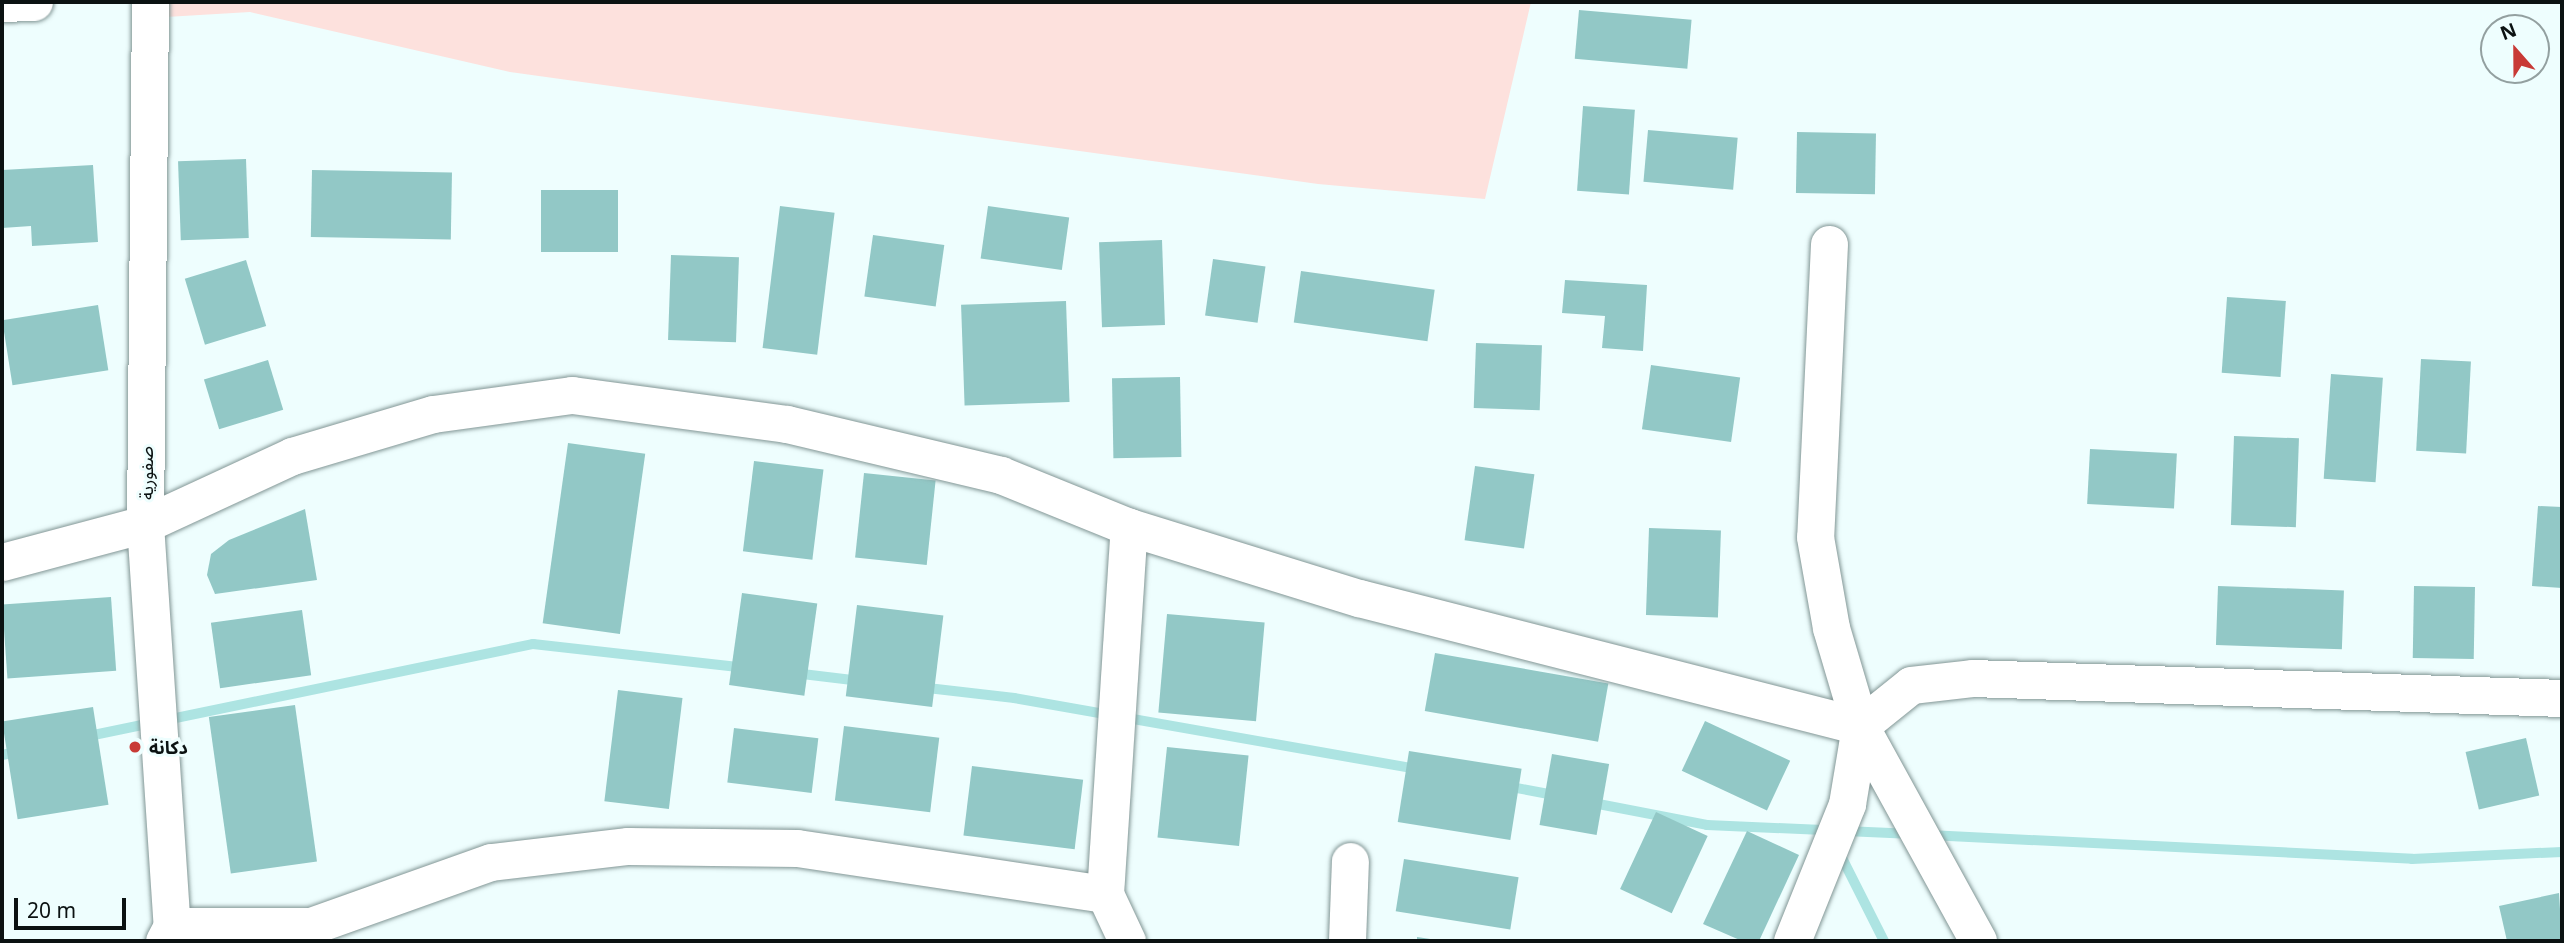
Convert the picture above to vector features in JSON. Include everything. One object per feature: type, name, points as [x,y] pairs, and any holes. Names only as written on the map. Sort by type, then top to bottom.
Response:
[{"type":"street","points":[[2,3],[34,2]]},
{"type":"street","name":"صفورية","points":[[150,2],[145,524],[168,934]]},
{"type":"street","points":[[1829,244],[1815,537],[1831,628],[1860,726],[1978,941]]},
{"type":"street","points":[[2,562],[145,524],[292,456],[433,414],[572,395],[787,424],[1001,475],[1129,527],[1359,598],[1860,726]]},
{"type":"street","points":[[1127,941],[1105,894],[1129,527]]},
{"type":"street","points":[[1792,941],[1847,804],[1860,726],[1911,685],[1972,678],[2562,698]]},
{"type":"street","points":[[168,934],[311,934],[491,862],[628,846],[797,848],[1105,894]]},
{"type":"street","points":[[1347,941],[1350,861]]},
{"type":"shaded area","points":[[167,2],[1531,2],[1485,199],[1318,184],[510,72],[250,12],[166,17]]},
{"type":"building","points":[[1579,10],[1692,20],[1687,69],[1575,59]]},
{"type":"building","points":[[1583,106],[1635,110],[1629,194],[1577,191]]},
{"type":"building","points":[[1648,130],[1738,138],[1733,190],[1643,182]]},
{"type":"building","points":[[1797,132],[1876,133],[1875,194],[1796,193]]},
{"type":"building","points":[[246,159],[249,238],[181,240],[178,161]]},
{"type":"building","points":[[93,165],[98,242],[32,246],[31,226],[2,228],[2,170]]},
{"type":"building","points":[[312,170],[452,172],[451,239],[311,237]]},
{"type":"building","points":[[541,190],[618,190],[618,252],[541,252]]},
{"type":"building","points":[[780,206],[835,213],[817,355],[763,348]]},
{"type":"building","points":[[988,206],[1069,217],[1062,270],[981,258]]},
{"type":"building","points":[[873,235],[944,245],[936,306],[864,296]]},
{"type":"building","points":[[1162,240],[1165,325],[1102,327],[1099,242]]},
{"type":"building","points":[[671,255],[739,257],[736,342],[668,340]]},
{"type":"building","points":[[1213,259],[1265,266],[1258,323],[1205,315]]},
{"type":"building","points":[[246,260],[266,326],[205,345],[185,279]]},
{"type":"building","points":[[1301,271],[1435,290],[1427,341],[1294,322]]},
{"type":"building","points":[[1565,280],[1647,285],[1643,351],[1602,348],[1605,316],[1562,313]]},
{"type":"building","points":[[2227,297],[2286,301],[2281,377],[2222,373]]},
{"type":"building","points":[[1066,301],[1070,402],[965,406],[961,305]]},
{"type":"building","points":[[98,305],[108,370],[13,385],[2,320]]},
{"type":"building","points":[[1476,343],[1542,345],[1540,410],[1474,408]]},
{"type":"building","points":[[2421,359],[2471,362],[2466,453],[2416,451]]},
{"type":"building","points":[[268,360],[283,410],[219,429],[204,380]]},
{"type":"building","points":[[1651,365],[1740,378],[1731,442],[1642,429]]},
{"type":"building","points":[[2331,374],[2383,378],[2376,482],[2324,479]]},
{"type":"building","points":[[1180,377],[1181,457],[1113,458],[1112,378]]},
{"type":"building","points":[[2234,436],[2299,438],[2296,527],[2231,525]]},
{"type":"building","points":[[568,443],[645,454],[620,634],[543,623]]},
{"type":"building","points":[[2090,449],[2177,454],[2174,508],[2087,504]]},
{"type":"building","points":[[754,461],[823,470],[812,560],[743,551]]},
{"type":"building","points":[[1475,466],[1534,474],[1524,549],[1465,540]]},
{"type":"building","points":[[864,473],[936,481],[927,565],[855,558]]},
{"type":"building","points":[[2538,506],[2562,507],[2562,588],[2532,586]]},
{"type":"building","points":[[305,509],[317,580],[215,594],[207,575],[211,554],[229,540]]},
{"type":"building","points":[[1649,528],[1721,531],[1718,617],[1646,615]]},
{"type":"building","points":[[2218,586],[2344,590],[2342,649],[2216,645]]},
{"type":"building","points":[[2414,586],[2475,587],[2474,659],[2413,658]]},
{"type":"building","points":[[742,593],[817,604],[804,696],[729,685]]},
{"type":"building","points":[[111,597],[116,671],[7,678],[2,605]]},
{"type":"building","points":[[857,605],[943,616],[932,707],[846,696]]},
{"type":"building","points":[[302,610],[311,675],[220,688],[211,623]]},
{"type":"building","points":[[1167,614],[1265,623],[1256,721],[1158,713]]},
{"type":"building","points":[[1435,653],[1608,684],[1598,742],[1425,711]]},
{"type":"building","points":[[618,690],[683,698],[669,809],[604,801]]},
{"type":"building","points":[[295,705],[317,861],[231,874],[209,717]]},
{"type":"building","points":[[93,707],[108,805],[18,819],[2,721]]},
{"type":"building","points":[[1705,721],[1790,761],[1767,811],[1682,771]]},
{"type":"building","points":[[844,726],[939,738],[930,812],[835,800]]},
{"type":"building","points":[[734,728],[818,738],[812,793],[727,783]]},
{"type":"building","points":[[2526,738],[2539,795],[2479,809],[2466,752]]},
{"type":"building","points":[[1167,747],[1249,756],[1239,846],[1157,838]]},
{"type":"building","points":[[1409,751],[1522,769],[1510,840],[1398,822]]},
{"type":"building","points":[[1552,754],[1609,764],[1597,835],[1539,825]]},
{"type":"building","points":[[972,766],[1083,780],[1075,849],[963,835]]},
{"type":"building","points":[[1656,812],[1708,836],[1672,913],[1620,889]]},
{"type":"building","points":[[1747,831],[1799,855],[1759,941],[1742,941],[1703,924]]},
{"type":"building","points":[[1404,859],[1519,877],[1510,929],[1396,911]]},
{"type":"building","points":[[2559,893],[2562,941],[2507,941],[2499,906]]},
{"type":"building","points":[[1417,937],[1437,940],[1437,941],[1417,941]]},
{"type":"waterway","points":[[84,737],[533,644],[747,668]]},
{"type":"waterway","points":[[794,673],[861,681]]},
{"type":"waterway","points":[[919,687],[1014,698],[1418,769]]},
{"type":"waterway","points":[[2,755],[21,751]]},
{"type":"waterway","points":[[1506,786],[1559,796]]},
{"type":"waterway","points":[[1588,802],[1707,825],[1913,834]]},
{"type":"waterway","points":[[1929,835],[2412,859],[2562,852]]},
{"type":"waterway","points":[[1838,850],[1884,941]]},
{"type":"place","name":"دكانة","points":[[135,747]]}]
